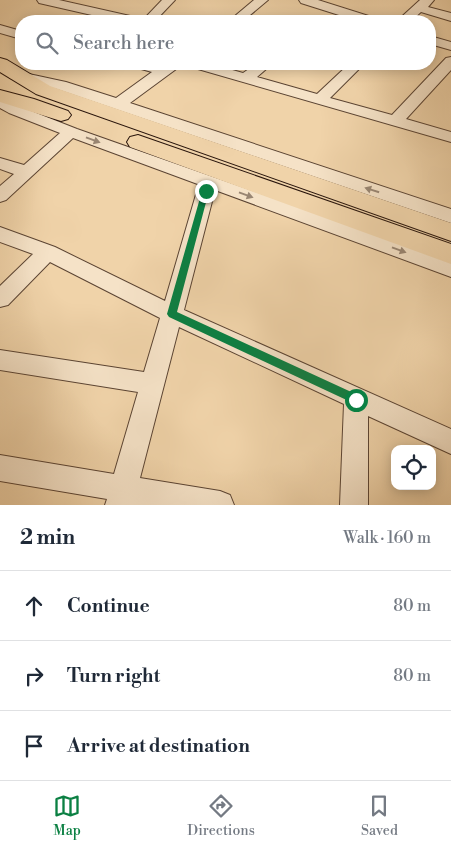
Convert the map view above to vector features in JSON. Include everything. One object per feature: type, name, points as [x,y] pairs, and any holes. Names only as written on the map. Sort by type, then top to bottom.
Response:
[{"type":"main road","points":[[8,70],[43,90],[451,232]]},
{"type":"main road","points":[[0,96],[28,103],[451,254]]},
{"type":"street","points":[[43,0],[108,15]]},
{"type":"street","points":[[154,15],[169,0]]},
{"type":"street","points":[[243,15],[262,0]]},
{"type":"street","points":[[305,0],[331,6],[354,15]]},
{"type":"street","points":[[409,15],[422,2],[451,17]]},
{"type":"street","points":[[0,29],[15,33]]},
{"type":"street","points":[[436,42],[451,46]]},
{"type":"street","points":[[395,122],[451,61]]},
{"type":"street","points":[[8,70],[61,85],[451,216]]},
{"type":"street","points":[[117,105],[166,70]]},
{"type":"street","points":[[217,70],[451,137]]},
{"type":"street","points":[[246,78],[257,70]]},
{"type":"street","points":[[319,100],[351,70]]},
{"type":"street","points":[[0,101],[15,110],[72,132],[451,269]]},
{"type":"street","points":[[0,196],[72,132]]},
{"type":"street","points":[[0,163],[27,172]]},
{"type":"street","points":[[122,497],[206,191]]},
{"type":"street","points":[[0,234],[48,252],[172,314],[451,442]]},
{"type":"street","points":[[0,299],[48,252]]},
{"type":"street","points":[[0,360],[152,384]]},
{"type":"street","points":[[354,505],[356,400]]},
{"type":"street","points":[[0,468],[122,497],[220,505]]},
{"type":"route","points":[[206,191],[172,314],[356,400]]}]
